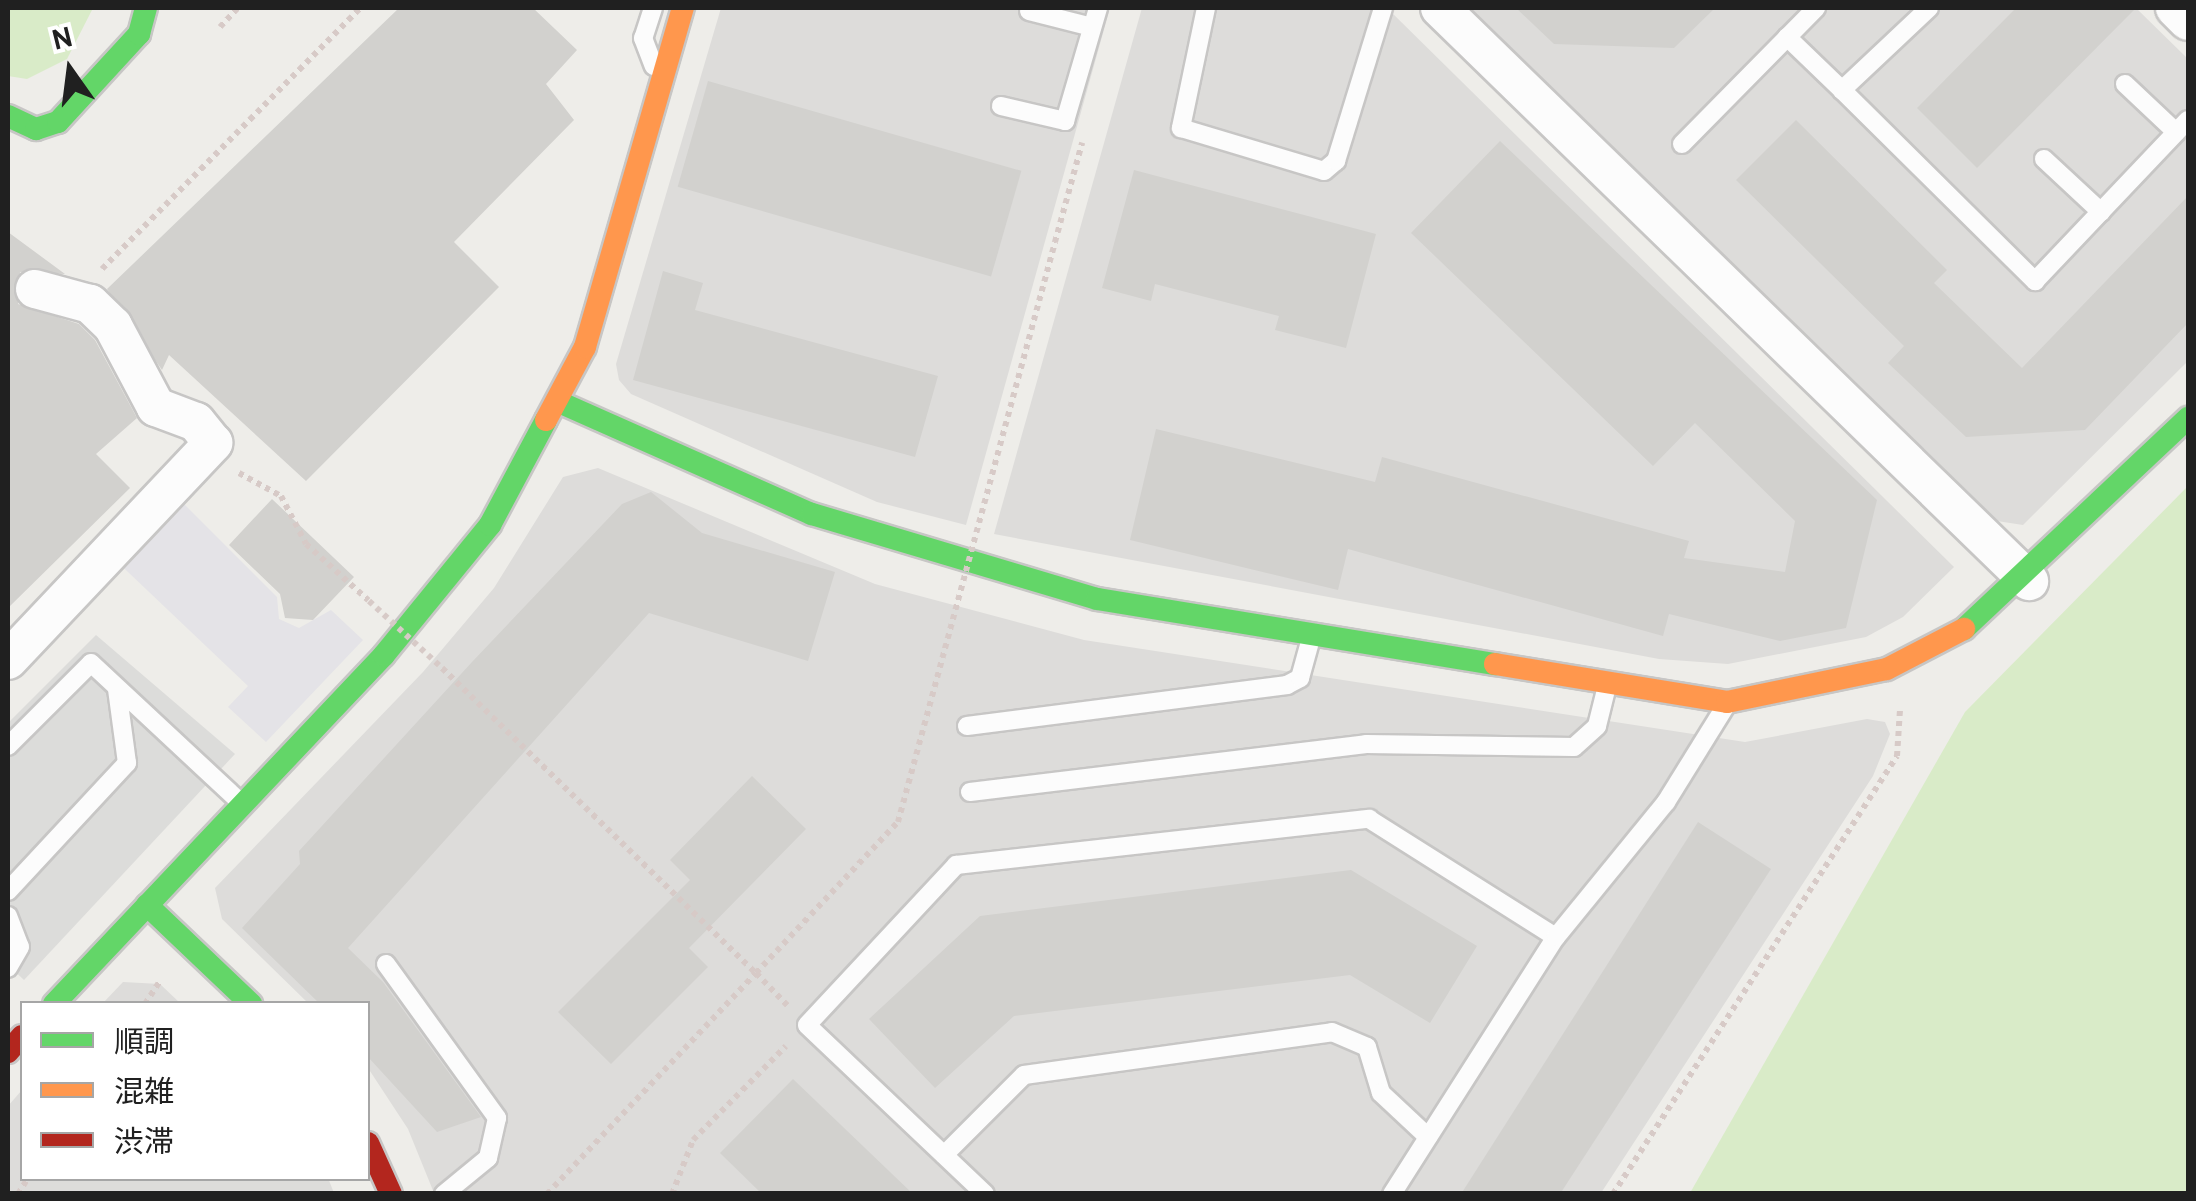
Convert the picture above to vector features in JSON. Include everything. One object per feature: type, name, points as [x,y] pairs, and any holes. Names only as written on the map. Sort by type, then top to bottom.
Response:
[{"type":"street","points":[[8,116],[36,128],[58,122],[139,34],[146,8]]},
{"type":"street","points":[[57,1001],[244,805],[458,570],[560,404],[683,8]]},
{"type":"street","points":[[1440,8],[2029,581]]},
{"type":"street","points":[[2174,8],[2188,21]]},
{"type":"street","points":[[8,660],[214,443],[196,422],[156,408],[113,326],[73,298],[35,289]]},
{"type":"street","points":[[560,404],[812,514],[948,560],[1311,638],[1606,688],[1727,702],[1887,669],[1978,622],[2029,581],[2188,418]]},
{"type":"street","points":[[147,905],[248,1001]]},
{"type":"street","points":[[370,1147],[391,1194]]},
{"type":"lane","points":[[653,8],[643,38],[661,85]]},
{"type":"lane","points":[[1001,106],[1065,120],[1098,8]]},
{"type":"lane","points":[[1206,8],[1181,128],[1324,171],[1336,161],[1383,8]]},
{"type":"lane","points":[[1682,144],[1816,8]]},
{"type":"lane","points":[[1842,90],[1930,8]]},
{"type":"lane","points":[[1028,11],[1092,27]]},
{"type":"lane","points":[[1786,37],[2035,281],[2182,126],[2126,84]]},
{"type":"lane","points":[[2044,159],[2100,212]]},
{"type":"lane","points":[[967,726],[1287,684],[1300,678],[1311,638]]},
{"type":"lane","points":[[8,746],[90,663],[244,805]]},
{"type":"lane","points":[[970,792],[1366,744],[1574,747],[1597,726],[1606,688]]},
{"type":"lane","points":[[8,891],[126,763],[117,689]]},
{"type":"lane","points":[[1392,1194],[1556,937],[1666,802],[1727,702]]},
{"type":"lane","points":[[985,1194],[807,1025],[956,866],[1369,819],[1556,937]]},
{"type":"lane","points":[[8,916],[20,947],[8,968]]},
{"type":"lane","points":[[386,964],[497,1118],[488,1158],[444,1194]]},
{"type":"lane","points":[[944,1155],[1024,1075],[1332,1032],[1367,1047],[1381,1093],[1428,1137]]},
{"type":"path","points":[[220,27],[238,8]]},
{"type":"path","points":[[73,298],[360,8]]},
{"type":"path","points":[[547,1194],[898,822],[1054,242]]},
{"type":"path","points":[[214,443],[243,478],[280,496],[306,544],[442,668],[807,1025],[693,1140],[672,1194]]},
{"type":"path","points":[[1613,1194],[1897,756],[1896,698]]},
{"type":"path","points":[[147,1001],[166,972]]},
{"type":"shaded area","points":[[721,8],[1110,8],[966,525],[877,502],[631,394],[619,380],[616,364]]},
{"type":"shaded area","points":[[1142,8],[1387,8],[1954,567],[1903,617],[1866,637],[1728,664],[1659,659],[994,534]]},
{"type":"shaded area","points":[[1470,8],[2136,8],[2188,59],[2188,361],[2023,525],[1997,521]]},
{"type":"shaded area","points":[[598,468],[875,584],[1084,640],[1745,742],[1867,719],[1885,722],[1890,734],[1873,776],[1601,1193],[434,1193],[408,1129],[370,1071],[370,1001],[306,1001],[222,919],[215,888],[423,672],[494,588],[563,477]]},
{"type":"shaded area","points":[[169,489],[277,597],[279,619],[299,628],[331,610],[363,640],[266,742],[228,707],[248,686],[108,553]]},
{"type":"shaded area","points":[[96,635],[235,754],[24,980],[8,965],[8,723]]},
{"type":"shaded area","points":[[123,982],[160,984],[178,1001],[105,1001]]},
{"type":"shaded area","points":[[20,1092],[20,1181],[329,1181],[334,1193],[8,1193],[8,1106]]},
{"type":"green space","points":[[8,8],[93,8],[67,59],[27,79],[8,76]]},
{"type":"green space","points":[[2188,486],[2188,1193],[1690,1193],[1965,712]]},
{"type":"building","points":[[399,8],[533,8],[577,50],[546,84],[574,120],[454,242],[499,287],[306,481],[169,355],[162,370],[107,289]]},
{"type":"building","points":[[1516,8],[1715,8],[1674,48],[1554,44]]},
{"type":"building","points":[[2016,8],[2136,8],[1977,168],[1917,108]]},
{"type":"building","points":[[708,81],[1021,171],[991,277],[678,187]]},
{"type":"building","points":[[1796,120],[1947,270],[1934,283],[2022,368],[2188,196],[2188,323],[2085,430],[1966,437],[1888,363],[1904,346],[1736,180]]},
{"type":"building","points":[[1500,141],[1877,500],[1846,628],[1780,641],[1669,614],[1663,636],[1348,549],[1338,590],[1130,540],[1156,429],[1375,482],[1382,457],[1689,541],[1684,558],[1785,572],[1795,521],[1695,423],[1653,466],[1411,233]]},
{"type":"building","points":[[1134,170],[1376,234],[1346,348],[1275,330],[1279,316],[1155,284],[1151,301],[1102,288]]},
{"type":"building","points":[[8,232],[65,274],[20,272],[18,304],[79,324],[95,340],[137,418],[96,454],[130,488],[8,608]]},
{"type":"building","points":[[663,271],[703,283],[695,310],[938,376],[915,457],[633,380]]},
{"type":"building","points":[[651,492],[702,533],[835,572],[808,661],[649,613],[348,948],[383,982],[481,1117],[437,1132],[370,1059],[370,1001],[317,1001],[242,928],[300,864],[299,851],[622,504]]},
{"type":"building","points":[[272,499],[354,577],[313,620],[285,618],[280,594],[229,545]]},
{"type":"building","points":[[752,776],[806,829],[689,948],[708,967],[611,1064],[558,1012],[690,880],[670,860]]},
{"type":"building","points":[[1698,822],[1771,869],[1560,1194],[1461,1194]]},
{"type":"building","points":[[1351,870],[1477,946],[1430,1023],[1350,975],[1014,1016],[935,1088],[869,1019],[980,916]]},
{"type":"building","points":[[793,1079],[913,1194],[762,1194],[720,1153]]},
{"type":"traffic: fast","points":[[8,116],[36,129],[58,122],[139,34],[146,8]]},
{"type":"traffic: fast","points":[[561,403],[812,514],[1097,599],[1495,664]]},
{"type":"traffic: fast","points":[[1964,629],[2188,418]]},
{"type":"traffic: fast","points":[[57,1001],[384,655],[490,525],[546,420]]},
{"type":"traffic: fast","points":[[147,905],[248,1001]]},
{"type":"traffic: slow","points":[[546,420],[585,347],[683,8]]},
{"type":"traffic: slow","points":[[1495,664],[1727,702],[1887,669],[1964,629]]},
{"type":"traffic: jam","points":[[8,1052],[20,1038]]},
{"type":"traffic: jam","points":[[370,1147],[391,1194]]}]
